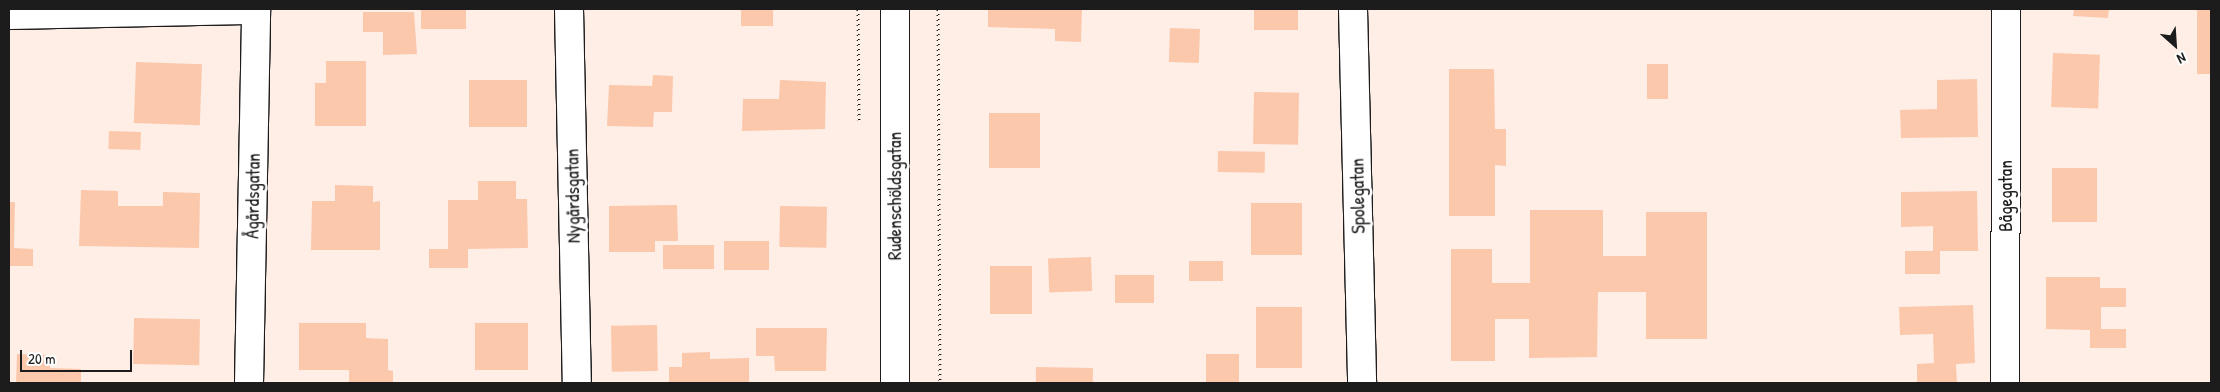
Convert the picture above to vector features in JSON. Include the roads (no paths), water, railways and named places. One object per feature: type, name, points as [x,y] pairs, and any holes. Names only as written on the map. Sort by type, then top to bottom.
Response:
[{"type":"street","points":[[9,15],[256,9]]},
{"type":"street","name":"Ågårdsgatan","points":[[249,383],[256,9]]},
{"type":"street","name":"Nygårdsgatan","points":[[569,9],[577,383]]},
{"type":"street","name":"Rudenschöldsgatan","points":[[895,9],[895,383]]},
{"type":"street","name":"Spolegatan","points":[[1354,9],[1362,383]]},
{"type":"street","name":"Bågegatan","points":[[2005,383],[2006,9]]}]
